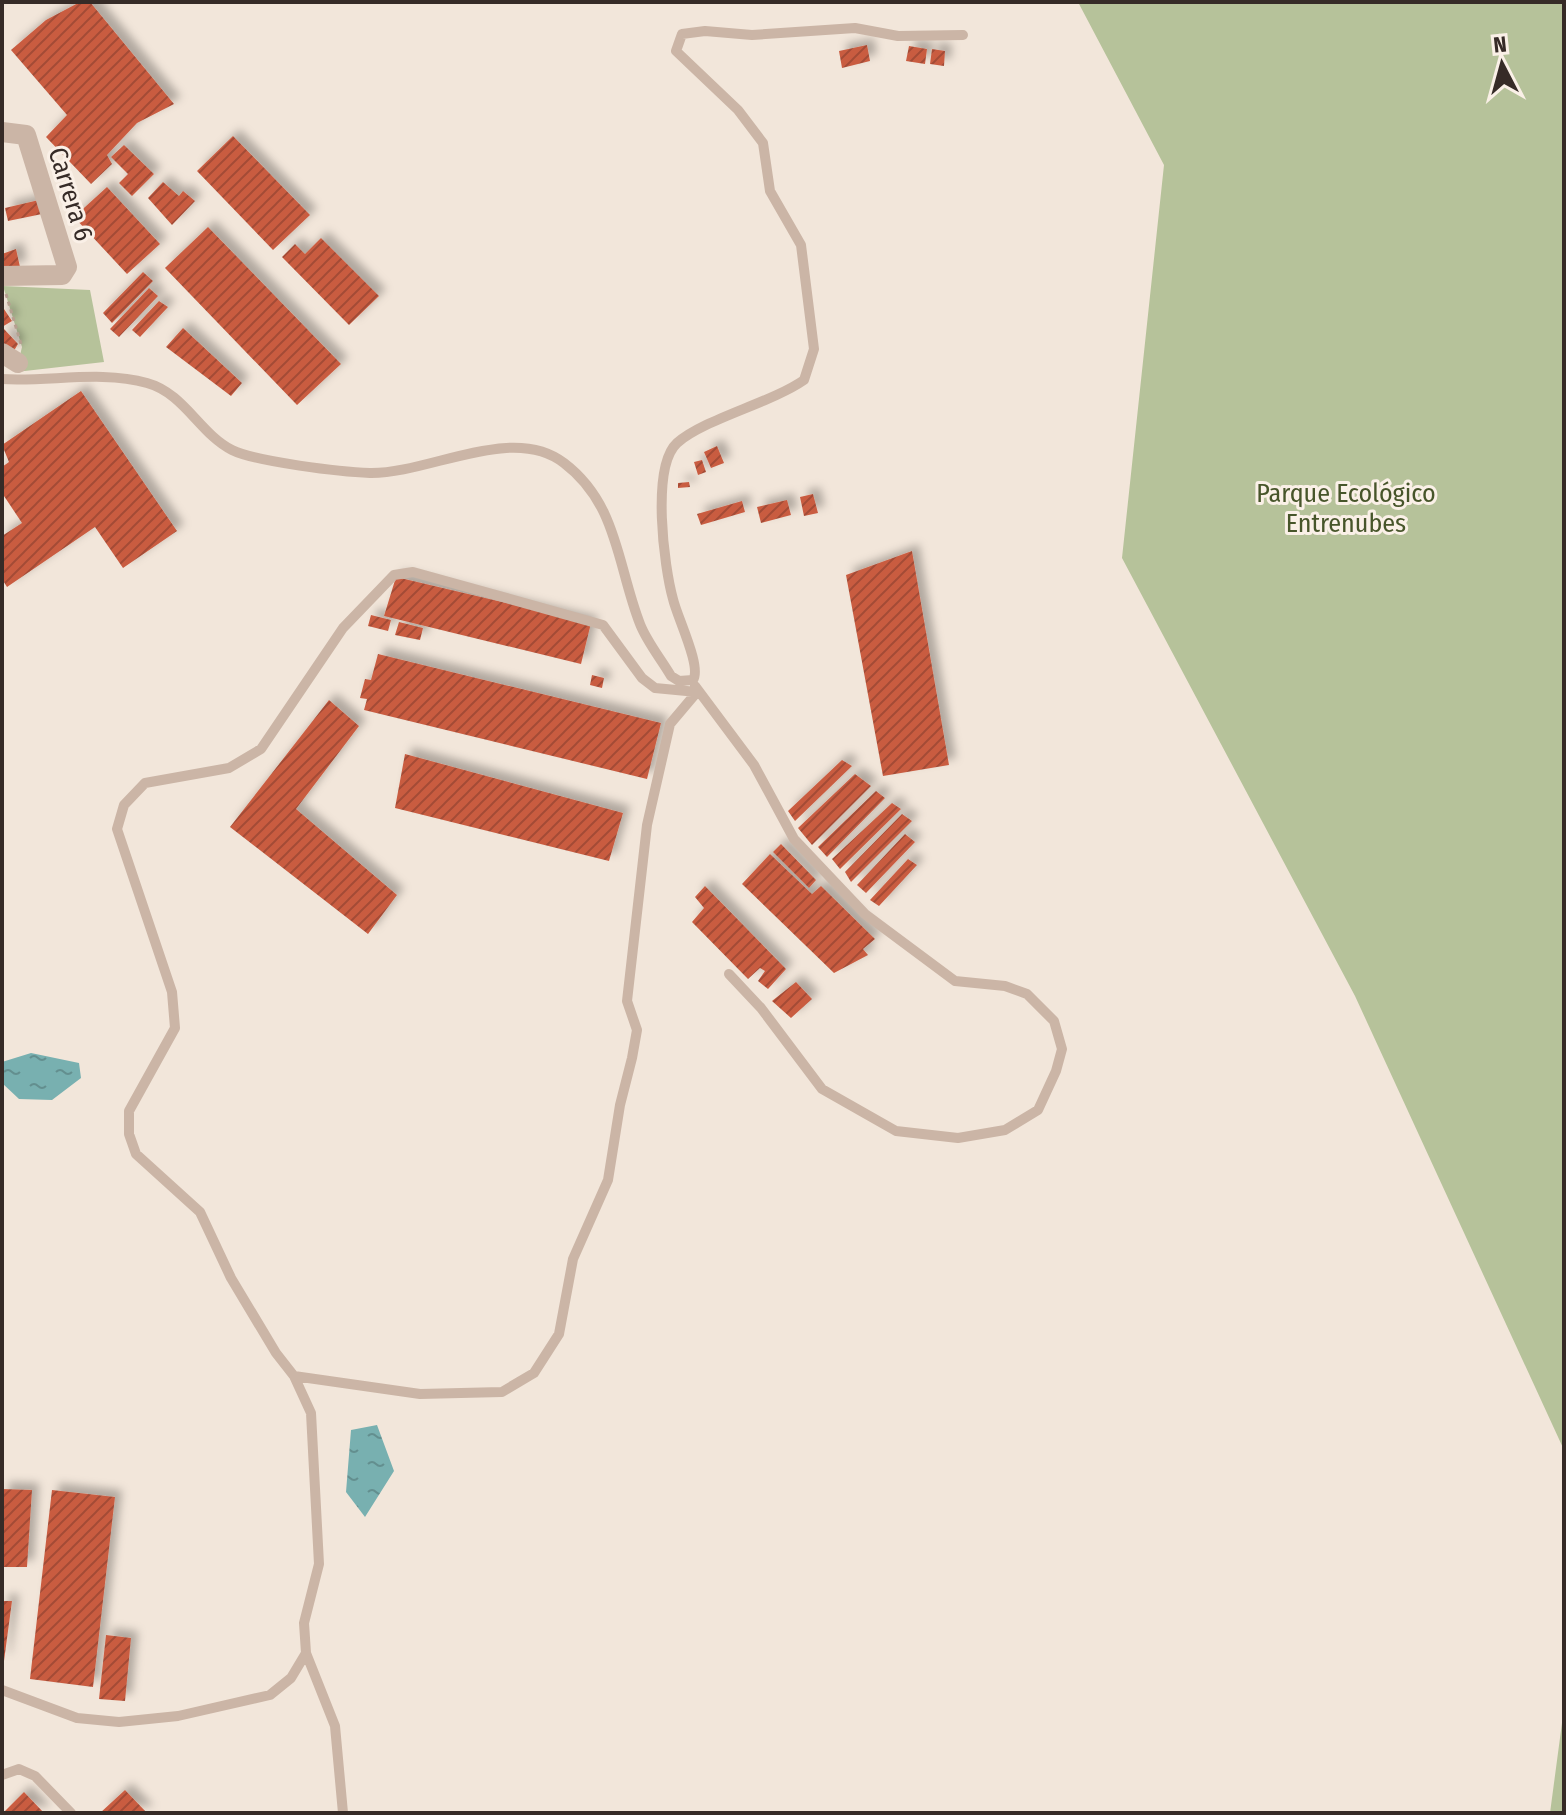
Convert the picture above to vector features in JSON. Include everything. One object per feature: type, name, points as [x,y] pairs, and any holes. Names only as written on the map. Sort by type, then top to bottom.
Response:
[{"type":"street","name":"Carrera 6","points":[[2,276],[65,273],[67,267],[12,132]]},
{"type":"lane","points":[[729,974],[761,1008],[822,1089],[896,1131],[958,1138],[1005,1130],[1038,1110],[1062,1049],[1054,1021],[1027,994],[1005,986],[955,981],[865,914],[794,839],[754,765],[697,692],[693,680],[697,666],[672,598],[664,542],[663,497],[668,456],[677,443],[804,380],[814,349],[801,245],[770,191],[763,143],[738,110],[676,51],[678,39],[682,34],[705,31],[752,35],[855,28],[898,36],[963,35]]},
{"type":"lane","points":[[2,379],[122,379],[150,383],[175,397],[232,450],[252,457],[368,473],[398,471],[502,447],[535,448],[561,460],[586,481],[604,506],[641,626],[671,676],[679,681],[693,680]]},
{"type":"lane","points":[[343,1813],[335,1726],[306,1653],[304,1623],[319,1564],[311,1413],[294,1376],[276,1353],[231,1278],[200,1212],[136,1154],[129,1134],[129,1111],[175,1028],[172,992],[117,829],[124,805],[145,783],[229,768],[261,749],[343,628],[394,575],[413,572],[603,625],[642,678],[655,688],[697,692]]},
{"type":"lane","points":[[294,1376],[420,1394],[502,1392],[534,1373],[559,1334],[573,1259],[608,1180],[620,1105],[637,1030],[627,1001],[647,825],[670,724],[697,692]]},
{"type":"lane","points":[[2,1690],[77,1718],[119,1722],[178,1716],[270,1695],[291,1678],[306,1653]]},
{"type":"lane","points":[[2,1775],[19,1769],[35,1776],[71,1813]]},
{"type":"path","points":[[3,284],[22,347],[10,358]]},
{"type":"green space","name":"Parque Ecológico Entrenubes","points":[[1078,2],[1564,2],[1564,1450],[1355,996],[1122,558],[1164,165]]},
{"type":"green space","points":[[3,286],[90,290],[104,362],[16,372],[22,347]]},
{"type":"green space","points":[[1564,1708],[1564,1813],[1550,1813]]},
{"type":"water","points":[[31,1053],[79,1063],[81,1078],[52,1100],[19,1099],[2,1083],[2,1062]]},
{"type":"water","points":[[377,1425],[394,1471],[365,1517],[346,1492],[351,1430]]},
{"type":"building","points":[[80,2],[90,2],[174,104],[137,123],[107,155],[112,164],[91,184],[46,137],[67,115],[11,50],[46,20]]},
{"type":"building","points":[[867,45],[870,61],[842,68],[839,51]]},
{"type":"building","points":[[909,46],[927,49],[925,64],[906,61]]},
{"type":"building","points":[[932,49],[945,51],[944,66],[930,64]]},
{"type":"building","points":[[233,136],[310,215],[273,250],[197,171]]},
{"type":"building","points":[[124,145],[154,174],[132,196],[119,183],[128,174],[111,157]]},
{"type":"building","points":[[163,182],[179,196],[183,191],[195,201],[172,225],[148,198]]},
{"type":"building","points":[[107,187],[160,244],[127,274],[74,217]]},
{"type":"building","points":[[39,200],[42,214],[8,221],[5,208]]},
{"type":"building","points":[[208,227],[341,364],[297,405],[165,268]]},
{"type":"building","points":[[321,238],[379,296],[349,325],[282,257],[295,244],[305,254]]},
{"type":"building","points":[[16,249],[20,267],[2,272],[2,254]]},
{"type":"building","points":[[143,272],[153,281],[112,323],[103,313]]},
{"type":"building","points":[[149,288],[158,296],[119,337],[110,329]]},
{"type":"building","points":[[159,301],[168,307],[140,337],[132,330]]},
{"type":"building","points":[[2,306],[12,321],[2,327]]},
{"type":"building","points":[[183,328],[242,383],[231,396],[166,347]]},
{"type":"building","points":[[4,329],[18,344],[12,354],[2,348]]},
{"type":"building","points":[[81,391],[177,531],[123,568],[95,527],[7,587],[2,579],[2,536],[22,523],[2,493],[2,467],[9,462],[2,445]]},
{"type":"building","points":[[717,446],[724,463],[711,468],[704,452]]},
{"type":"building","points":[[702,460],[706,472],[698,475],[694,462]]},
{"type":"building","points":[[689,482],[690,487],[678,488],[678,483]]},
{"type":"building","points":[[813,494],[818,513],[804,516],[800,497]]},
{"type":"building","points":[[787,500],[791,515],[761,523],[757,507]]},
{"type":"building","points":[[742,501],[745,512],[701,525],[697,514]]},
{"type":"building","points":[[912,551],[949,765],[883,776],[846,575]]},
{"type":"building","points":[[396,577],[591,623],[581,664],[384,616]]},
{"type":"building","points":[[371,615],[391,620],[388,631],[368,626]]},
{"type":"building","points":[[399,622],[423,628],[420,640],[395,635]]},
{"type":"building","points":[[378,654],[661,723],[647,779],[364,710],[367,699],[360,698],[365,679],[371,680]]},
{"type":"building","points":[[592,675],[604,678],[602,688],[590,685]]},
{"type":"building","points":[[329,700],[359,726],[296,809],[397,895],[368,934],[230,827]]},
{"type":"building","points":[[405,754],[623,813],[609,861],[395,808]]},
{"type":"building","points":[[842,760],[852,766],[795,821],[788,811]]},
{"type":"building","points":[[855,774],[871,786],[812,845],[798,828]]},
{"type":"building","points":[[876,791],[885,798],[827,857],[818,847]]},
{"type":"building","points":[[892,803],[901,809],[840,869],[832,859]]},
{"type":"building","points":[[902,814],[912,821],[851,882],[845,872]]},
{"type":"building","points":[[905,834],[915,842],[866,893],[857,885]]},
{"type":"building","points":[[781,844],[816,880],[809,888],[773,852]]},
{"type":"building","points":[[770,854],[812,894],[821,886],[875,939],[863,949],[868,955],[834,973],[742,884]]},
{"type":"building","points":[[908,859],[917,865],[879,906],[870,900]]},
{"type":"building","points":[[705,886],[786,969],[768,989],[758,981],[765,971],[760,968],[748,979],[692,922],[704,908],[695,897]]},
{"type":"building","points":[[796,982],[812,999],[791,1018],[772,1001]]},
{"type":"building","points":[[2,1489],[32,1490],[27,1567],[2,1567]]},
{"type":"building","points":[[52,1490],[115,1497],[93,1687],[30,1679]]},
{"type":"building","points":[[2,1601],[12,1601],[4,1661],[2,1660]]},
{"type":"building","points":[[106,1635],[131,1638],[125,1701],[99,1699]]},
{"type":"building","points":[[125,1790],[147,1813],[100,1813]]},
{"type":"building","points":[[24,1792],[44,1813],[3,1813]]}]
